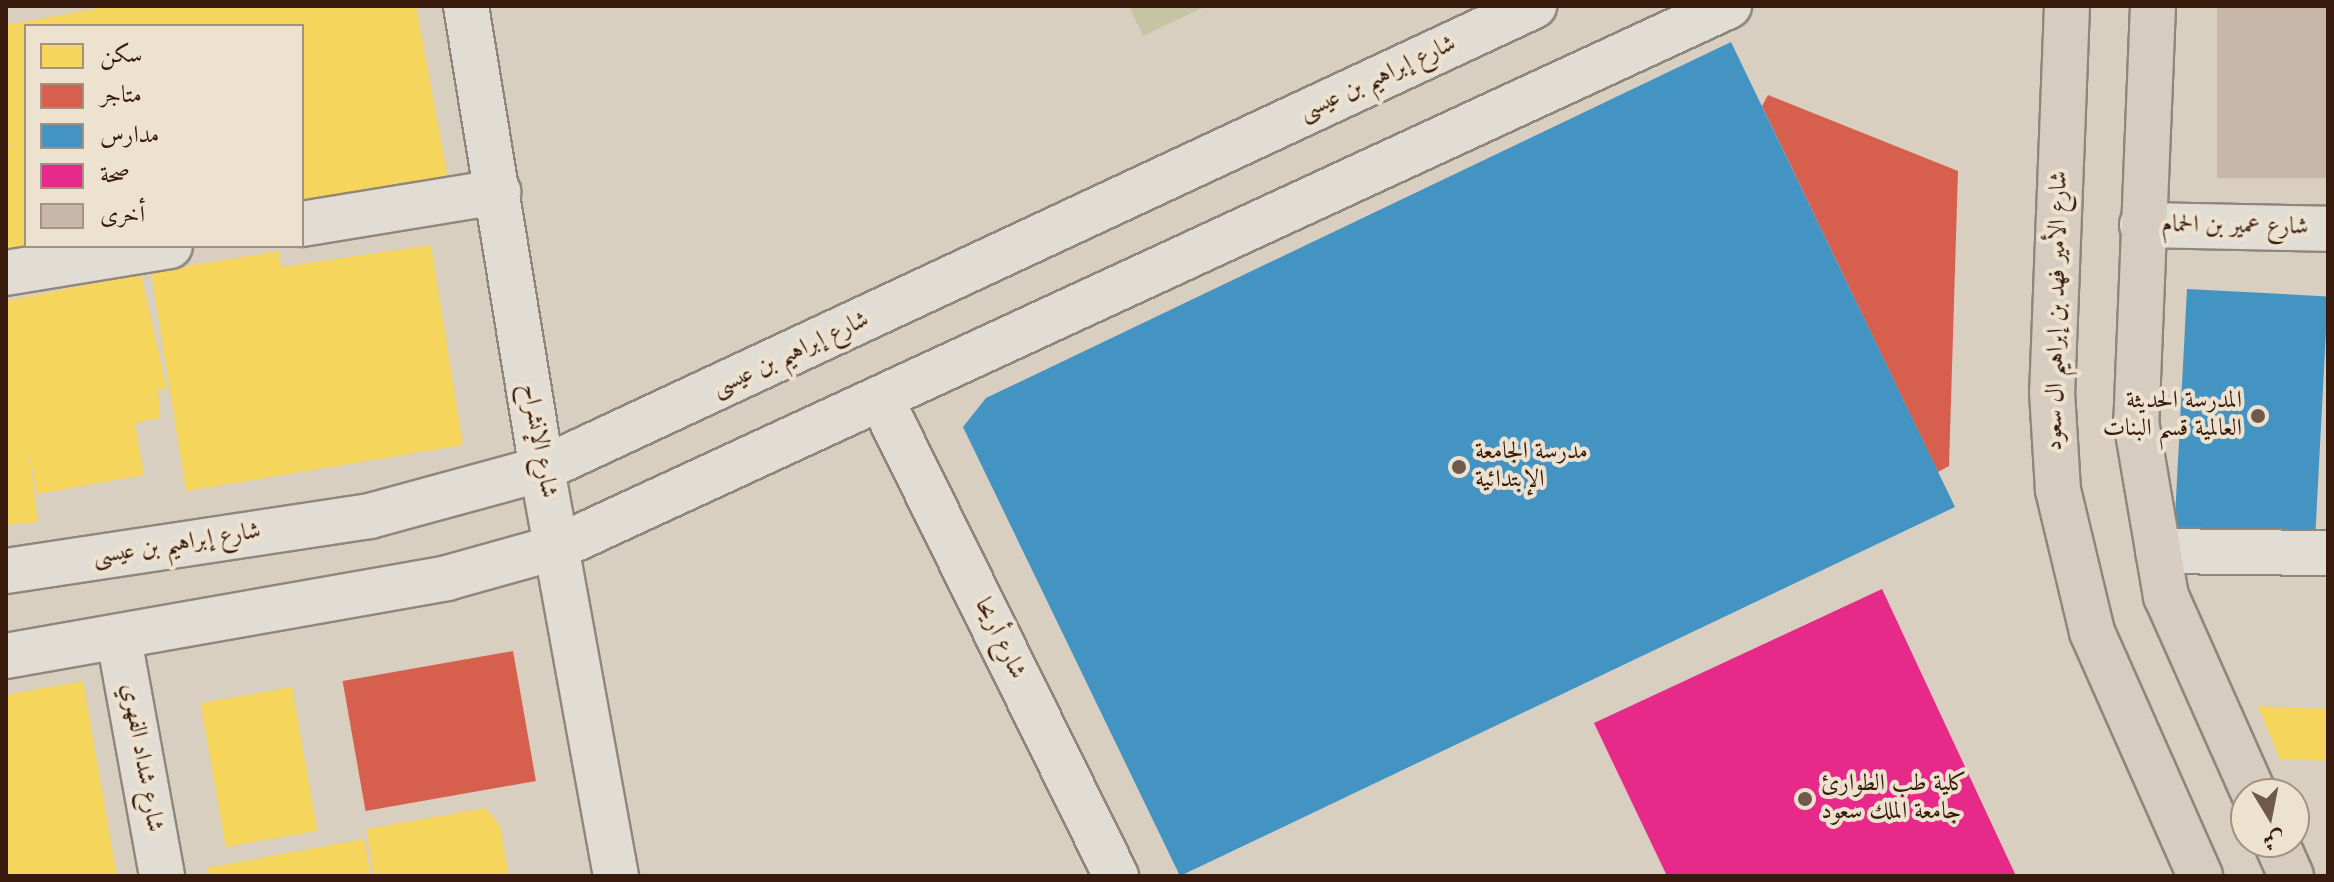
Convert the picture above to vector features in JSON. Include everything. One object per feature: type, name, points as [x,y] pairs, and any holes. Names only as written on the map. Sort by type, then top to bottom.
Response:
[{"type":"main road","name":"شارع الأمير فهد بن إبراهيم ال سعود","points":[[2067,6],[2052,392],[2058,490],[2092,632],[2200,876]]},
{"type":"main road","points":[[2153,6],[2136,421],[2166,596],[2247,778]]},
{"type":"street","name":"شارع الإنشراح","points":[[466,6],[542,469],[616,876]]},
{"type":"street","name":"شارع إبراهيم بن عيسى","points":[[6,571],[370,516],[542,469],[1534,6]]},
{"type":"street","points":[[6,656],[119,639],[447,578],[558,547],[882,401],[1729,6]]},
{"type":"street","points":[[304,224],[498,192]]},
{"type":"street","name":"شارع عمير بن الحمام","points":[[2142,225],[2328,229]]},
{"type":"street","points":[[6,273],[158,248]]},
{"type":"street","name":"شارع أريحا","points":[[882,401],[1116,876]]},
{"type":"street","points":[[2158,551],[2328,553]]},
{"type":"street","name":"شارع شداد الفهري","points":[[119,639],[162,876]]},
{"type":"shaded area","points":[[1129,6],[1206,6],[1143,36]]},
{"type":"building: سكن","points":[[111,6],[416,6],[448,178],[304,202],[304,24],[24,24],[24,248],[31,248],[6,253],[6,146],[20,144],[6,145],[6,25]]},
{"type":"building: سكن","points":[[431,245],[463,445],[186,491],[151,272],[279,251],[281,267]]},
{"type":"building: سكن","points":[[141,274],[167,390],[158,389],[160,418],[135,423],[144,475],[37,494],[28,443],[38,522],[6,525],[6,301]]},
{"type":"building: سكن","points":[[83,681],[117,876],[6,876],[6,695]]},
{"type":"building: سكن","points":[[292,687],[317,831],[226,847],[200,703]]},
{"type":"building: سكن","points":[[2258,706],[2328,709],[2328,761],[2280,759]]},
{"type":"building: سكن","points":[[486,808],[500,826],[509,876],[374,876],[366,829]]},
{"type":"building: سكن","points":[[364,839],[371,876],[209,876],[207,868]]},
{"type":"building: متاجر","points":[[1768,95],[1958,171],[1949,466],[1938,472],[1762,106]]},
{"type":"building: متاجر","points":[[513,651],[536,781],[366,811],[343,681]]},
{"type":"building: مدارس","name":"مدرسة الجامعة الإبتدائية","points":[[1731,42],[1955,507],[1180,876],[963,427],[986,398]]},
{"type":"building: مدارس","name":"المدرسة الحديثة العالمية قسم البنات","points":[[2187,289],[2328,296],[2315,542],[2174,535]]},
{"type":"building: صحة","name":"كلية طب الطوارئ جامعة الملك سعود","points":[[1882,589],[2016,876],[1667,876],[1594,723]]},
{"type":"building: أخرى","points":[[2217,6],[2328,6],[2328,178],[2217,178]]},
{"type":"place","name":"المدرسة الحديثة العالمية قسم البنات","points":[[2258,416]]},
{"type":"place","name":"مدرسة الجامعة الإبتدائية","points":[[1459,467]]},
{"type":"place","name":"كلية طب الطوارئ جامعة الملك سعود","points":[[1805,799]]}]
